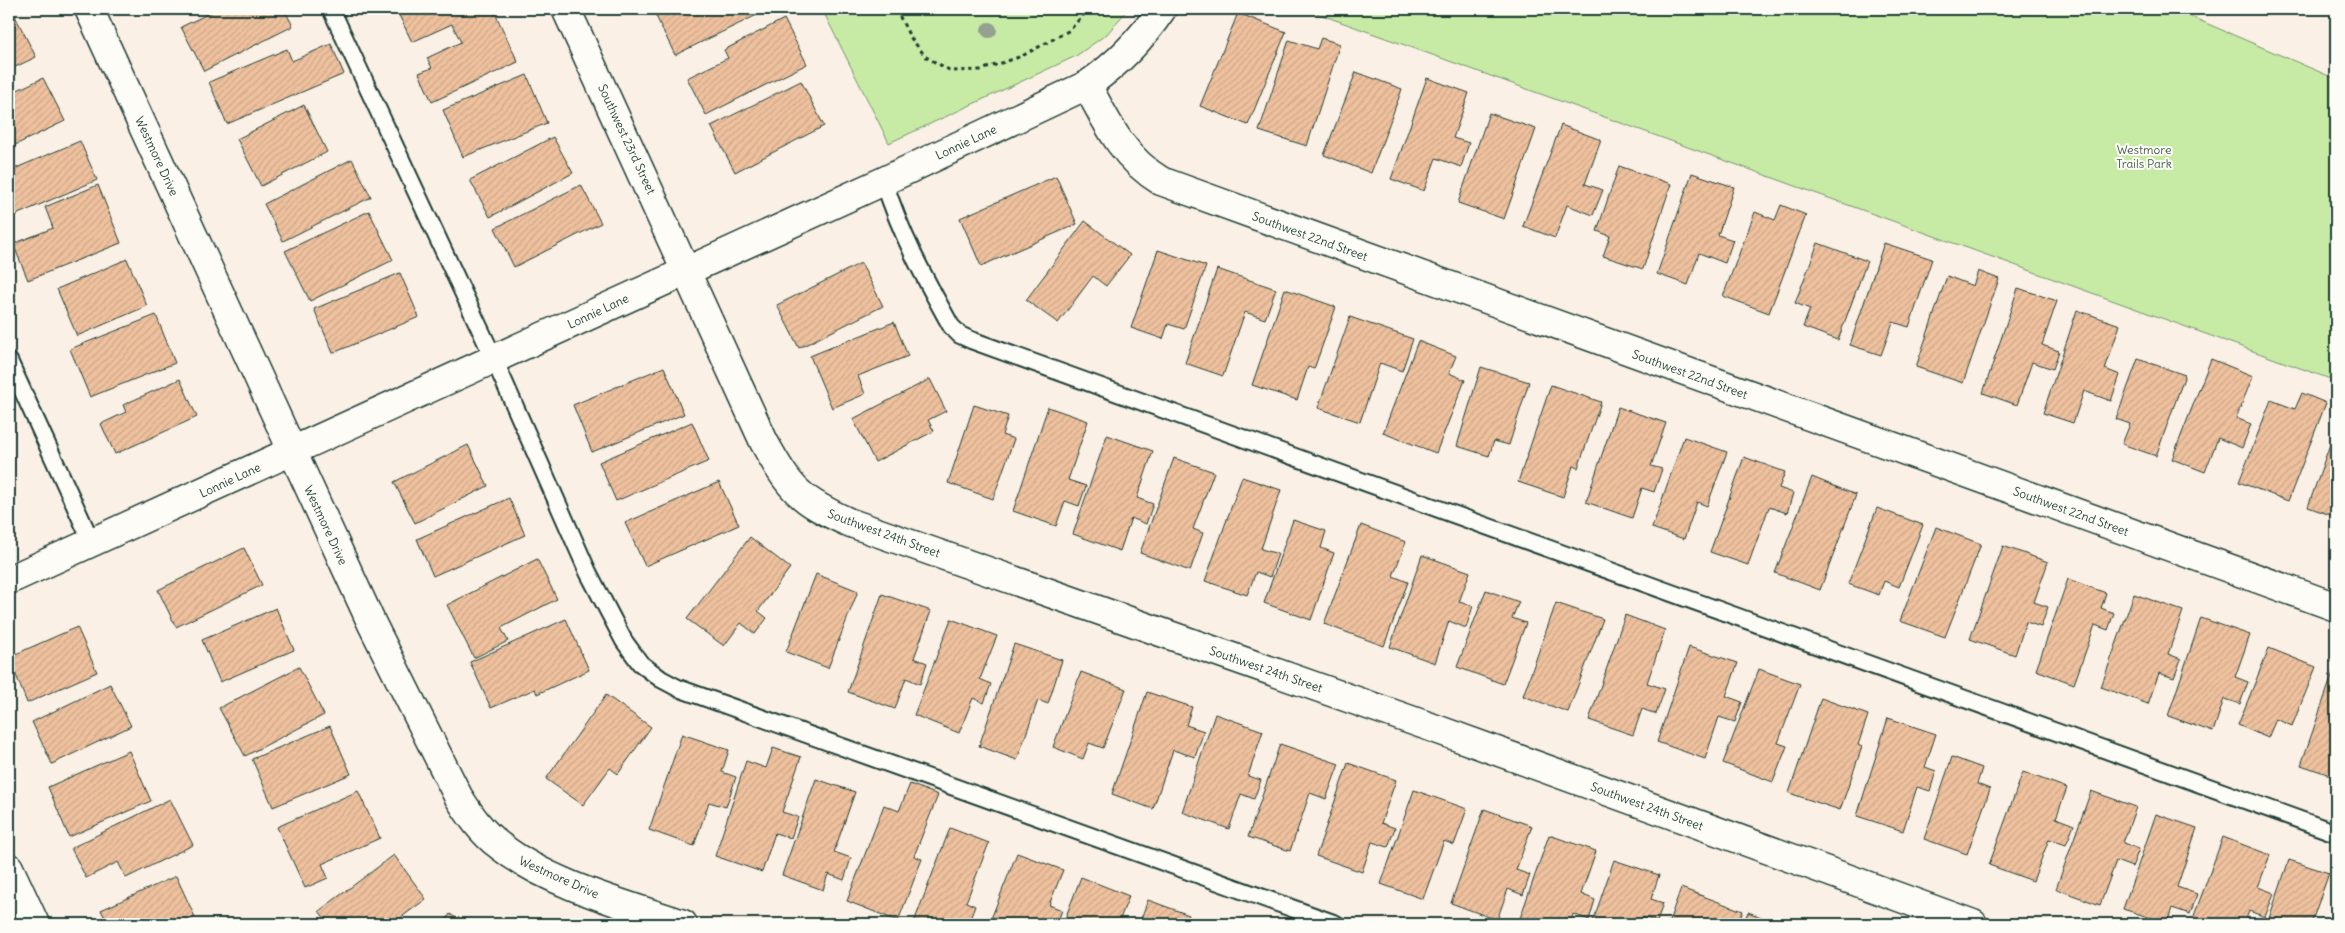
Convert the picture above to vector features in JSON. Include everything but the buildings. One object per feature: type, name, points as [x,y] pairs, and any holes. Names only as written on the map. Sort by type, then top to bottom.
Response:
[{"type":"street","name":"Westmore Drive","points":[[89,9],[372,624],[426,736],[458,796],[475,822],[498,846],[527,865],[586,890],[683,924]]},
{"type":"street","name":"Southwest 23rd Street","points":[[566,9],[687,270]]},
{"type":"street","name":"Lonnie Lane","points":[[9,580],[884,181],[1087,85],[1112,68],[1139,41],[1162,9]]},
{"type":"street","name":"Southwest 22nd Street","points":[[1087,85],[1124,149],[1142,170],[1161,181],[2336,607]]},
{"type":"street","name":"Southwest 24th Street","points":[[687,270],[764,442],[784,478],[817,508],[848,522],[1425,725],[1972,924]]},
{"type":"street","points":[[9,868],[35,924]]},
{"type":"lane","points":[[331,9],[494,359],[588,572],[624,641],[640,662],[661,679],[678,688],[1336,924]]},
{"type":"lane","points":[[884,181],[893,209],[914,259],[946,318],[960,335],[971,340],[2336,833]]},
{"type":"lane","points":[[9,361],[92,543]]},
{"type":"path","points":[[896,9],[910,37],[926,57],[951,71],[981,70],[1022,56],[1070,30],[1088,9]]},
{"type":"green space","points":[[822,9],[1128,9],[1107,34],[1076,56],[889,143]]},
{"type":"green space","name":"Westmore Trails Park","points":[[1305,9],[2173,9],[2336,79],[2336,381]]}]
